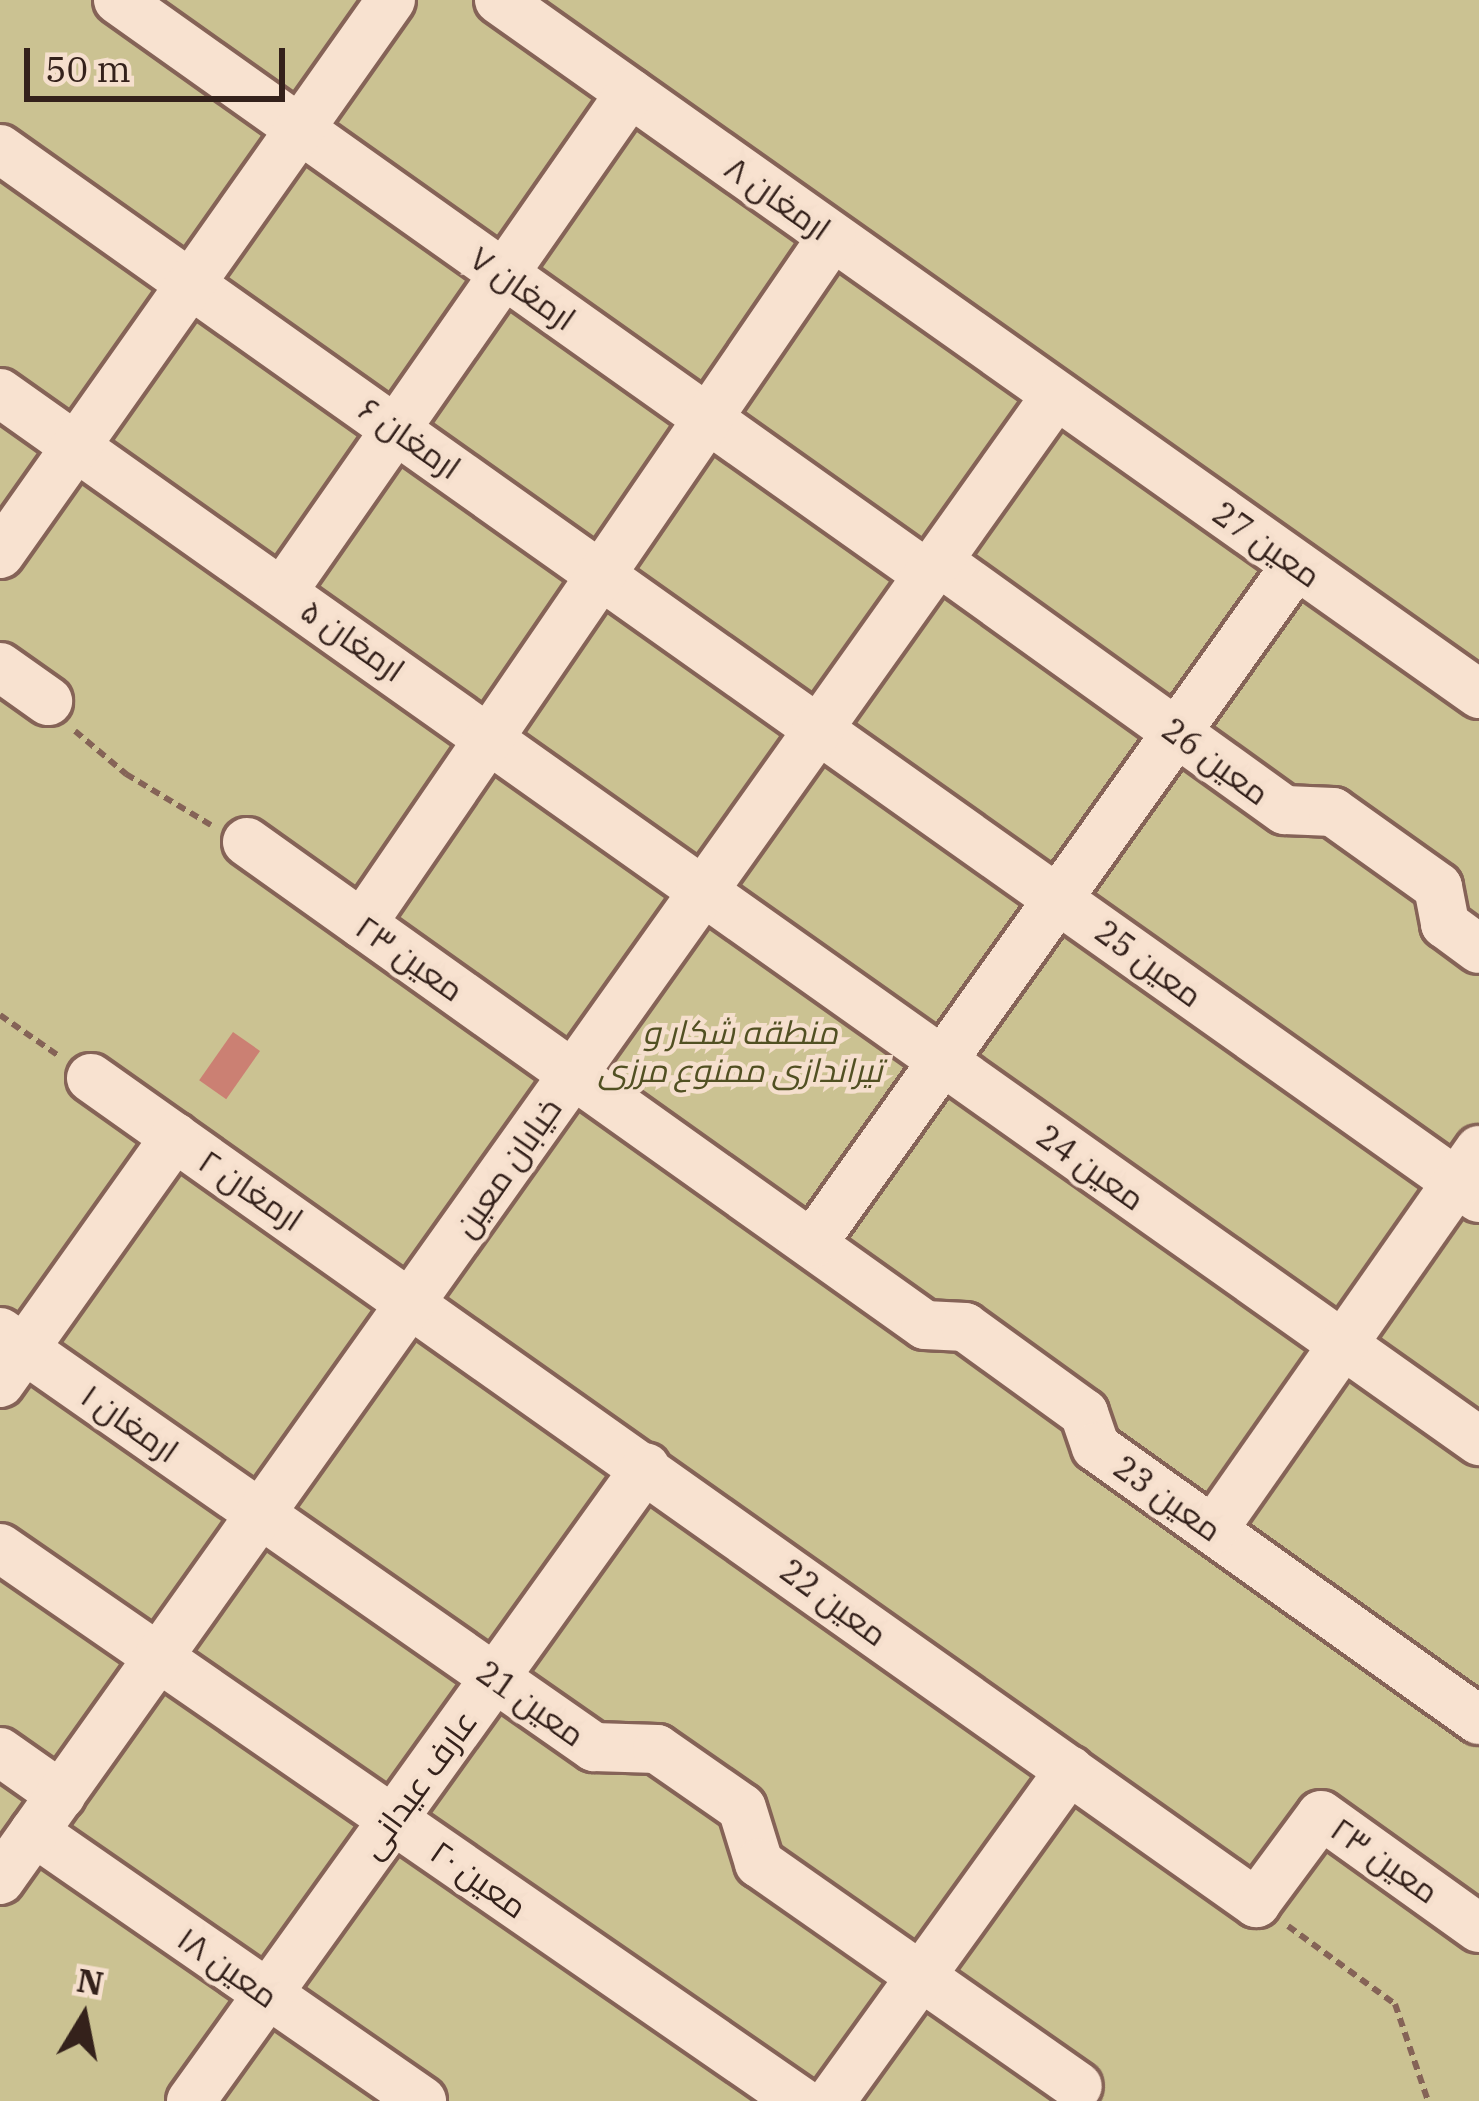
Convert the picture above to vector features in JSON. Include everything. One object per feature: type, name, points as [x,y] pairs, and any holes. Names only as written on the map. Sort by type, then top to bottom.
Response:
[{"type":"street","name":"ارمغان ۷","points":[[118,0],[708,419],[933,568]]},
{"type":"street","points":[[0,554],[391,0]]},
{"type":"street","name":"ارمغان ۸","points":[[500,0],[1056,395]]},
{"type":"street","points":[[283,591],[630,93]]},
{"type":"street","name":"ارمغان ۶","points":[[0,148],[819,728]]},
{"type":"street","points":[[362,924],[832,237]]},
{"type":"street","name":"ارمغان ۵","points":[[0,393],[490,736],[702,892]]},
{"type":"street","name":"معین 27","points":[[1056,395],[1479,694]]},
{"type":"street","name":"خیابان معین","points":[[0,1880],[1056,395]]},
{"type":"street","points":[[812,1244],[1296,565]]},
{"type":"street","name":"معین 26","points":[[933,568],[1285,810],[1333,812],[1438,886],[1444,924],[1479,949]]},
{"type":"street","points":[[0,667],[49,701]]},
{"type":"street","name":"معین 25","points":[[819,728],[1058,898],[1472,1177]]},
{"type":"street","name":"معین ۲۳","points":[[247,842],[573,1074]]},
{"type":"street","name":"معین 24","points":[[702,892],[1479,1442]]},
{"type":"street","name":"معین 23","points":[[573,1074],[925,1325],[965,1327],[1084,1413],[1096,1447],[1479,1720]]},
{"type":"street","name":"ارمغان ۲","points":[[92,1078],[412,1300]]},
{"type":"street","points":[[8,1354],[175,1137]]},
{"type":"street","points":[[1213,1530],[1342,1345],[1472,1177]]},
{"type":"street","name":"معین 22","points":[[412,1300],[1256,1903]]},
{"type":"street","name":"ارمغان ۱","points":[[8,1354],[261,1514]]},
{"type":"street","name":"عارف عیدانی","points":[[191,2101],[646,1467]]},
{"type":"street","name":"معین 21","points":[[261,1514],[594,1747],[657,1749],[691,1772],[742,1808],[760,1863],[1078,2086]]},
{"type":"street","name":"معین ۲۰","points":[[0,1548],[800,2101]]},
{"type":"street","name":"معین ۱۸","points":[[0,1752],[47,1814],[268,1994],[422,2101]]},
{"type":"street","points":[[831,2101],[1070,1770]]},
{"type":"street","name":"معین ۲۳","points":[[1256,1903],[1321,1815],[1479,1928]]},
{"type":"path","points":[[49,701],[126,774],[247,842]]},
{"type":"path","points":[[0,1016],[92,1078]]},
{"type":"path","points":[[1256,1903],[1395,2003],[1428,2101]]},
{"type":"green space","name":"منطقه شکار و تیراندازی ممنوع مرزی","points":[[0,0],[1479,0],[1479,2101],[0,2101]]},
{"type":"building","points":[[233,1032],[260,1051],[226,1099],[199,1080]]}]
